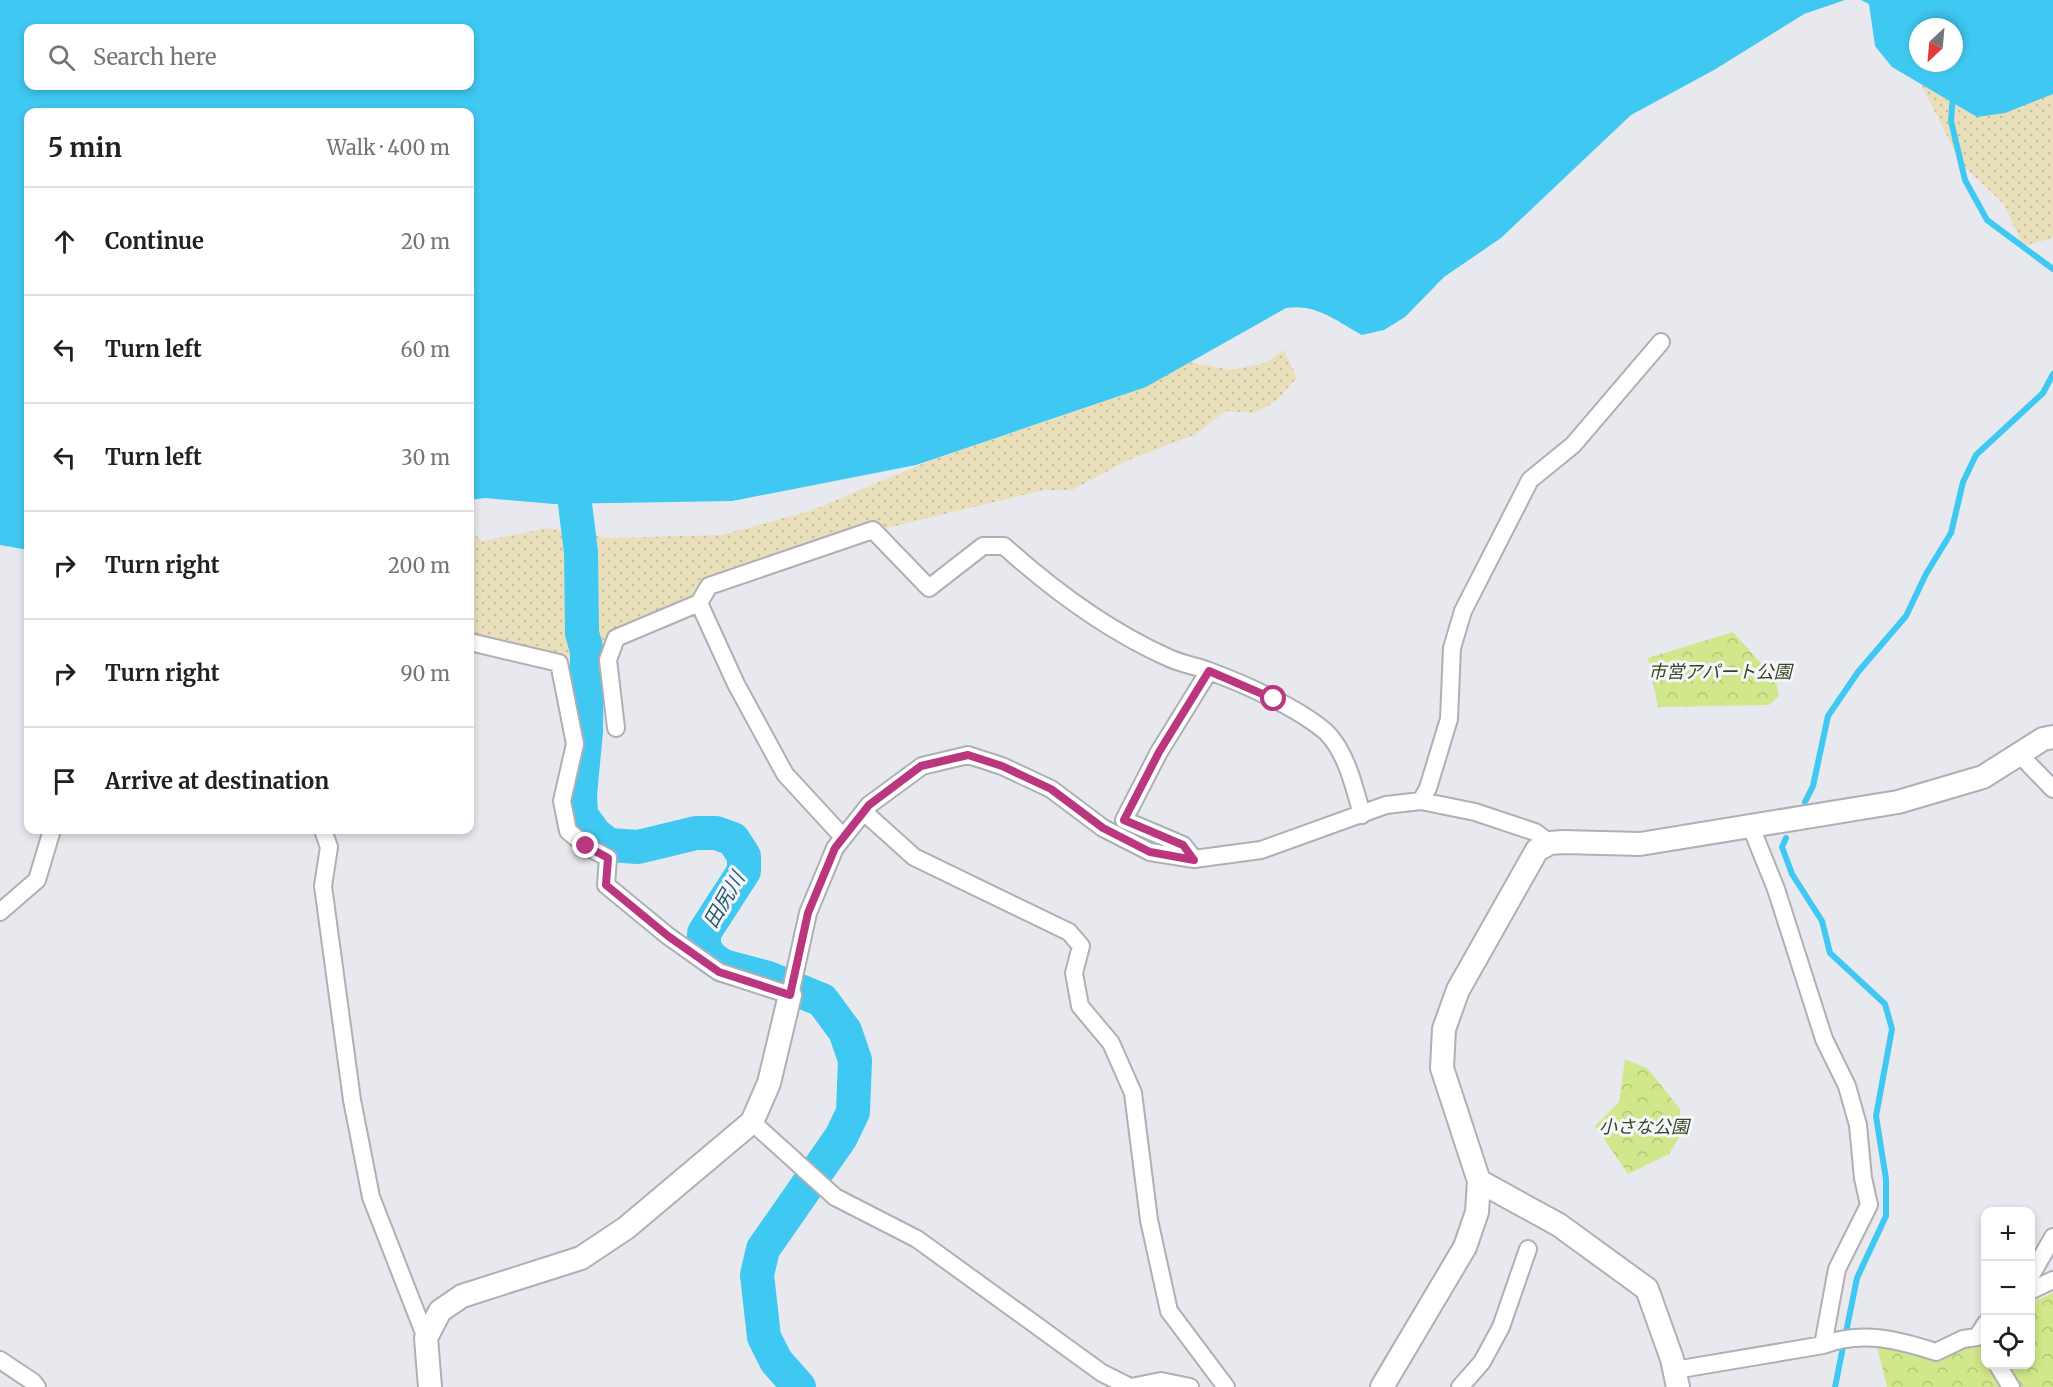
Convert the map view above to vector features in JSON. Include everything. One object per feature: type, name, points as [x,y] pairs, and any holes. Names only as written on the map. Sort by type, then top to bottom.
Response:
[{"type":"street","points":[[1421,801],[1428,788],[1449,719],[1452,648],[1463,611],[1530,480],[1573,445],[1661,342]]},
{"type":"street","points":[[616,728],[608,660],[616,638],[699,603],[709,586],[873,530],[929,588],[983,546],[1004,546],[1038,577],[1100,622],[1171,659],[1209,671],[1274,699],[1327,733],[1349,768],[1362,815]]},
{"type":"street","points":[[699,603],[736,684],[785,774],[843,837]]},
{"type":"street","points":[[474,643],[559,663],[575,744],[562,801],[568,831],[586,846],[608,858],[606,885],[668,936],[719,972],[792,985]]},
{"type":"street","points":[[1194,860],[1183,845],[1124,820],[1159,752],[1209,671]]},
{"type":"street","points":[[1389,1385],[1465,1247],[1477,1212],[1479,1181],[1443,1068],[1444,1029],[1458,990],[1537,849],[1550,843],[1640,844],[1898,802],[1983,777],[2043,739],[2053,737]]},
{"type":"street","points":[[2019,754],[2053,789]]},
{"type":"street","points":[[426,1338],[440,1311],[462,1296],[581,1258],[626,1228],[752,1122],[769,1083],[808,913],[835,848],[864,812],[921,766],[968,755],[1002,766],[1051,789],[1103,828],[1150,852],[1194,860],[1261,850],[1386,806],[1421,801],[1476,812],[1534,832],[1550,843]]},
{"type":"street","points":[[864,812],[914,857],[1069,932],[1081,946],[1074,973],[1080,1006],[1111,1043],[1134,1093],[1149,1220],[1169,1311],[1226,1387]]},
{"type":"street","points":[[1751,826],[1776,889],[1824,1040],[1847,1086],[1858,1125],[1869,1205],[1837,1269],[1829,1343]]},
{"type":"street","points":[[0,912],[37,880],[51,834]]},
{"type":"street","points":[[324,834],[329,847],[323,886],[352,1100],[371,1197],[426,1338],[430,1387]]},
{"type":"street","points":[[752,1122],[835,1197],[917,1239],[1102,1373],[1130,1387],[1161,1381],[1190,1387]]},
{"type":"street","points":[[1479,1181],[1559,1225],[1647,1289],[1677,1378],[1829,1343],[1876,1336],[1936,1352],[1963,1339],[1981,1336]]},
{"type":"street","points":[[2035,1270],[2053,1237]]},
{"type":"street","points":[[1460,1387],[1482,1362],[1501,1326],[1528,1249]]},
{"type":"street","points":[[2035,1289],[2053,1280]]},
{"type":"street","points":[[0,1360],[37,1387]]},
{"type":"street","points":[[2000,1369],[2011,1387]]},
{"type":"sand","points":[[2053,60],[2053,238],[2023,246],[2004,204],[1961,164],[1921,84]]},
{"type":"sand","points":[[1284,350],[1297,378],[1276,401],[1255,413],[1226,411],[1194,435],[1126,461],[1072,490],[1044,490],[858,535],[731,579],[587,657],[525,655],[474,643],[474,534],[482,541],[547,528],[608,538],[721,535],[810,511],[934,459],[1117,397],[1189,362],[1231,370],[1265,363]]},
{"type":"green space","name":"市営アパート公園","points":[[1733,632],[1776,680],[1779,696],[1769,705],[1658,707],[1648,658]]},
{"type":"green space","name":"小さな公園","points":[[1625,1059],[1648,1069],[1680,1109],[1681,1134],[1669,1154],[1628,1174],[1595,1126],[1619,1102]]},
{"type":"green space","points":[[2053,1293],[2053,1387],[2017,1387],[2006,1369],[2035,1369],[2035,1301]]},
{"type":"green space","points":[[1977,1337],[1981,1344],[1981,1369],[1998,1369],[2010,1387],[1887,1387],[1876,1343],[1936,1352]]},
{"type":"water","points":[[0,0],[1845,0],[1804,14],[1714,70],[1631,115],[1501,238],[1444,277],[1405,317],[1384,330],[1362,335],[1316,311],[1297,307],[1286,308],[1146,387],[916,465],[732,501],[554,504],[485,498],[474,499],[474,108],[24,108],[24,549],[0,545]]},
{"type":"water","points":[[1861,0],[2053,0],[2053,94],[2005,113],[1977,117],[1892,67],[1875,46],[1869,4]]},
{"type":"waterway","points":[[1953,95],[1951,121],[1965,180],[1987,220],[2053,269]]},
{"type":"waterway","points":[[1805,802],[1813,786],[1828,716],[1858,672],[1906,616],[1926,574],[1951,533],[1963,482],[1976,455],[2043,393],[2053,374]]},
{"type":"waterway","name":"田尻川","points":[[575,504],[581,552],[582,633],[587,651],[586,731],[580,795],[581,815],[595,834],[609,845],[638,847],[696,833],[716,833],[733,839],[744,856],[744,871],[704,933],[704,946],[710,957],[723,966],[768,978],[822,1000],[845,1031],[855,1060],[853,1112],[841,1137],[763,1249],[757,1275],[764,1337],[776,1361],[799,1387]]},
{"type":"waterway","points":[[1786,838],[1782,847],[1792,874],[1822,921],[1830,953],[1885,1004],[1892,1029],[1876,1116],[1886,1179],[1886,1216],[1857,1278],[1835,1387]]},
{"type":"route","points":[[586,846],[608,858],[606,885],[668,936],[719,972],[790,995],[808,913],[835,848],[869,805],[921,766],[968,755],[1002,766],[1051,789],[1103,828],[1150,852],[1194,860],[1183,845],[1124,820],[1159,752],[1209,671],[1274,699]]}]
